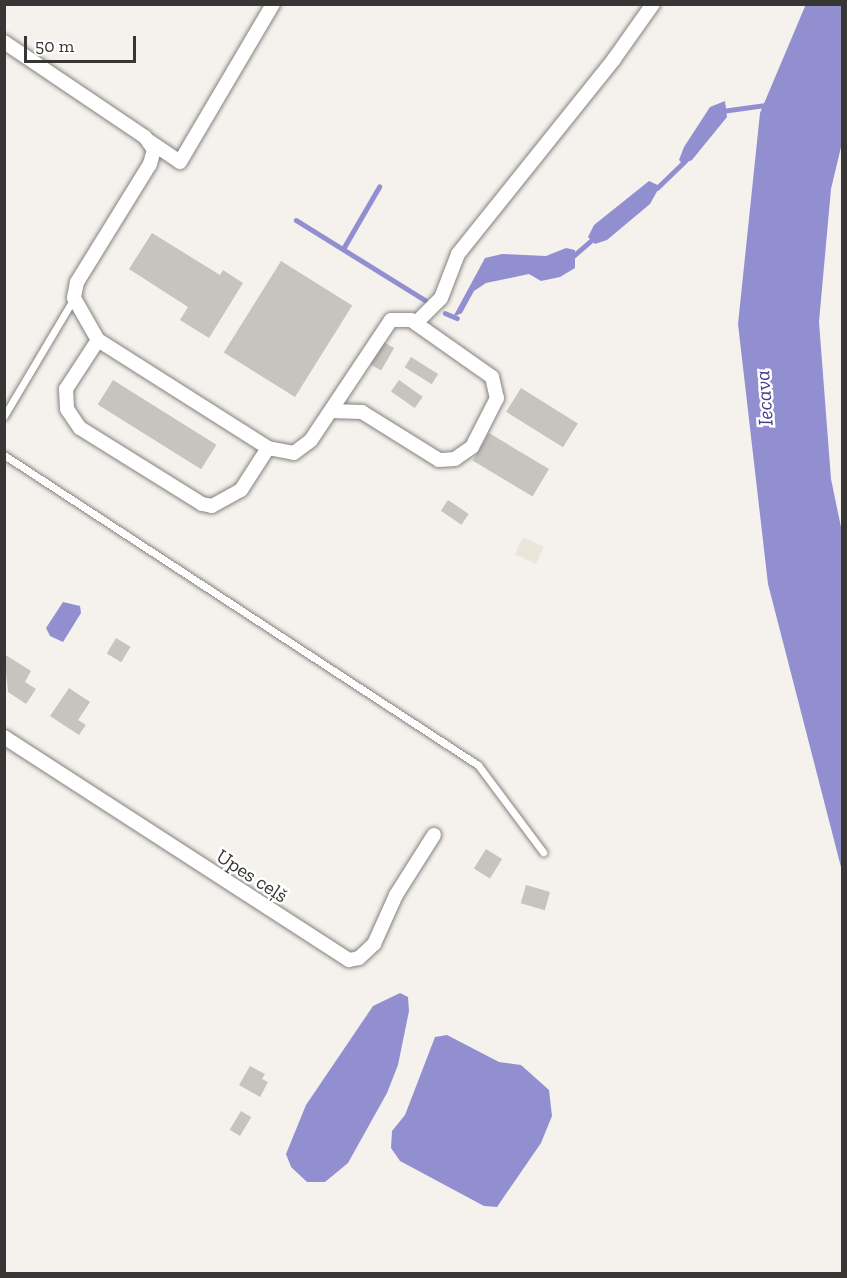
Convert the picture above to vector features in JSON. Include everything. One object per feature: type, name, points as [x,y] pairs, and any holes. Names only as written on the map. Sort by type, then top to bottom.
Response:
[{"type":"street","points":[[4,42],[180,162],[273,4]]},
{"type":"street","points":[[416,323],[441,298],[458,254],[614,59],[653,4]]},
{"type":"street","points":[[145,137],[154,150],[150,164],[77,282],[74,297],[98,340],[268,447],[294,453],[311,440],[391,320],[416,323],[492,377],[496,398],[472,447],[455,459],[439,460],[362,412],[331,411]]},
{"type":"street","points":[[98,340],[66,389],[67,409],[80,428],[202,504],[212,506],[241,490],[268,447]]},
{"type":"street","name":"Upes ceļš","points":[[4,737],[349,960],[359,958],[374,944],[396,895],[434,835]]},
{"type":"lane","points":[[4,416],[74,297]]},
{"type":"lane","points":[[4,454],[478,765],[543,852]]},
{"type":"shaded area","points":[[523,537],[544,547],[536,564],[515,554]]},
{"type":"water","name":"Iecava","points":[[806,4],[842,5],[842,143],[831,189],[819,322],[831,479],[842,532],[842,871],[768,584],[738,324],[760,113]]},
{"type":"water","points":[[725,101],[727,117],[692,160],[683,164],[679,160],[684,147],[710,107]]},
{"type":"water","points":[[649,181],[660,186],[650,204],[607,240],[595,244],[588,237],[594,225]]},
{"type":"water","points":[[566,248],[575,250],[575,268],[560,277],[541,281],[529,274],[486,283],[474,291],[462,313],[453,317],[485,258],[502,254],[546,256]]},
{"type":"water","points":[[63,602],[80,606],[81,613],[63,642],[50,636],[46,628]]},
{"type":"water","points":[[400,993],[408,997],[409,1011],[398,1065],[387,1093],[348,1163],[325,1182],[307,1182],[291,1167],[286,1154],[306,1105],[373,1006]]},
{"type":"water","points":[[447,1035],[499,1062],[521,1065],[549,1090],[552,1116],[541,1143],[497,1207],[484,1206],[400,1161],[391,1148],[392,1131],[405,1115],[435,1037]]},
{"type":"building","points":[[152,233],[220,275],[223,270],[243,283],[209,338],[180,320],[188,307],[129,269]]},
{"type":"building","points":[[281,261],[352,306],[295,397],[224,353]]},
{"type":"building","points":[[382,341],[394,348],[381,371],[369,364]]},
{"type":"building","points":[[411,357],[438,374],[432,384],[405,367]]},
{"type":"building","points":[[113,380],[216,445],[201,469],[98,405]]},
{"type":"building","points":[[399,380],[423,397],[415,408],[391,391]]},
{"type":"building","points":[[521,388],[578,424],[563,447],[506,412]]},
{"type":"building","points":[[489,433],[549,469],[533,496],[473,460]]},
{"type":"building","points":[[448,500],[469,514],[461,525],[441,511]]},
{"type":"building","points":[[116,638],[131,647],[121,662],[107,653]]},
{"type":"building","points":[[4,654],[31,671],[25,682],[36,689],[26,704],[8,692]]},
{"type":"building","points":[[69,688],[90,702],[78,720],[86,725],[79,735],[50,716]]},
{"type":"building","points":[[486,849],[502,859],[490,879],[474,869]]},
{"type":"building","points":[[526,885],[550,892],[545,910],[521,903]]},
{"type":"building","points":[[250,1066],[265,1074],[262,1079],[268,1082],[260,1097],[239,1085]]},
{"type":"building","points":[[241,1111],[251,1117],[240,1136],[230,1130]]},
{"type":"waterway","points":[[722,111],[766,105]]},
{"type":"waterway","points":[[657,188],[685,161]]},
{"type":"waterway","points":[[343,249],[379,187]]},
{"type":"waterway","points":[[296,220],[425,300]]},
{"type":"waterway","points":[[571,258],[594,238]]},
{"type":"waterway","points":[[445,313],[457,318]]}]
